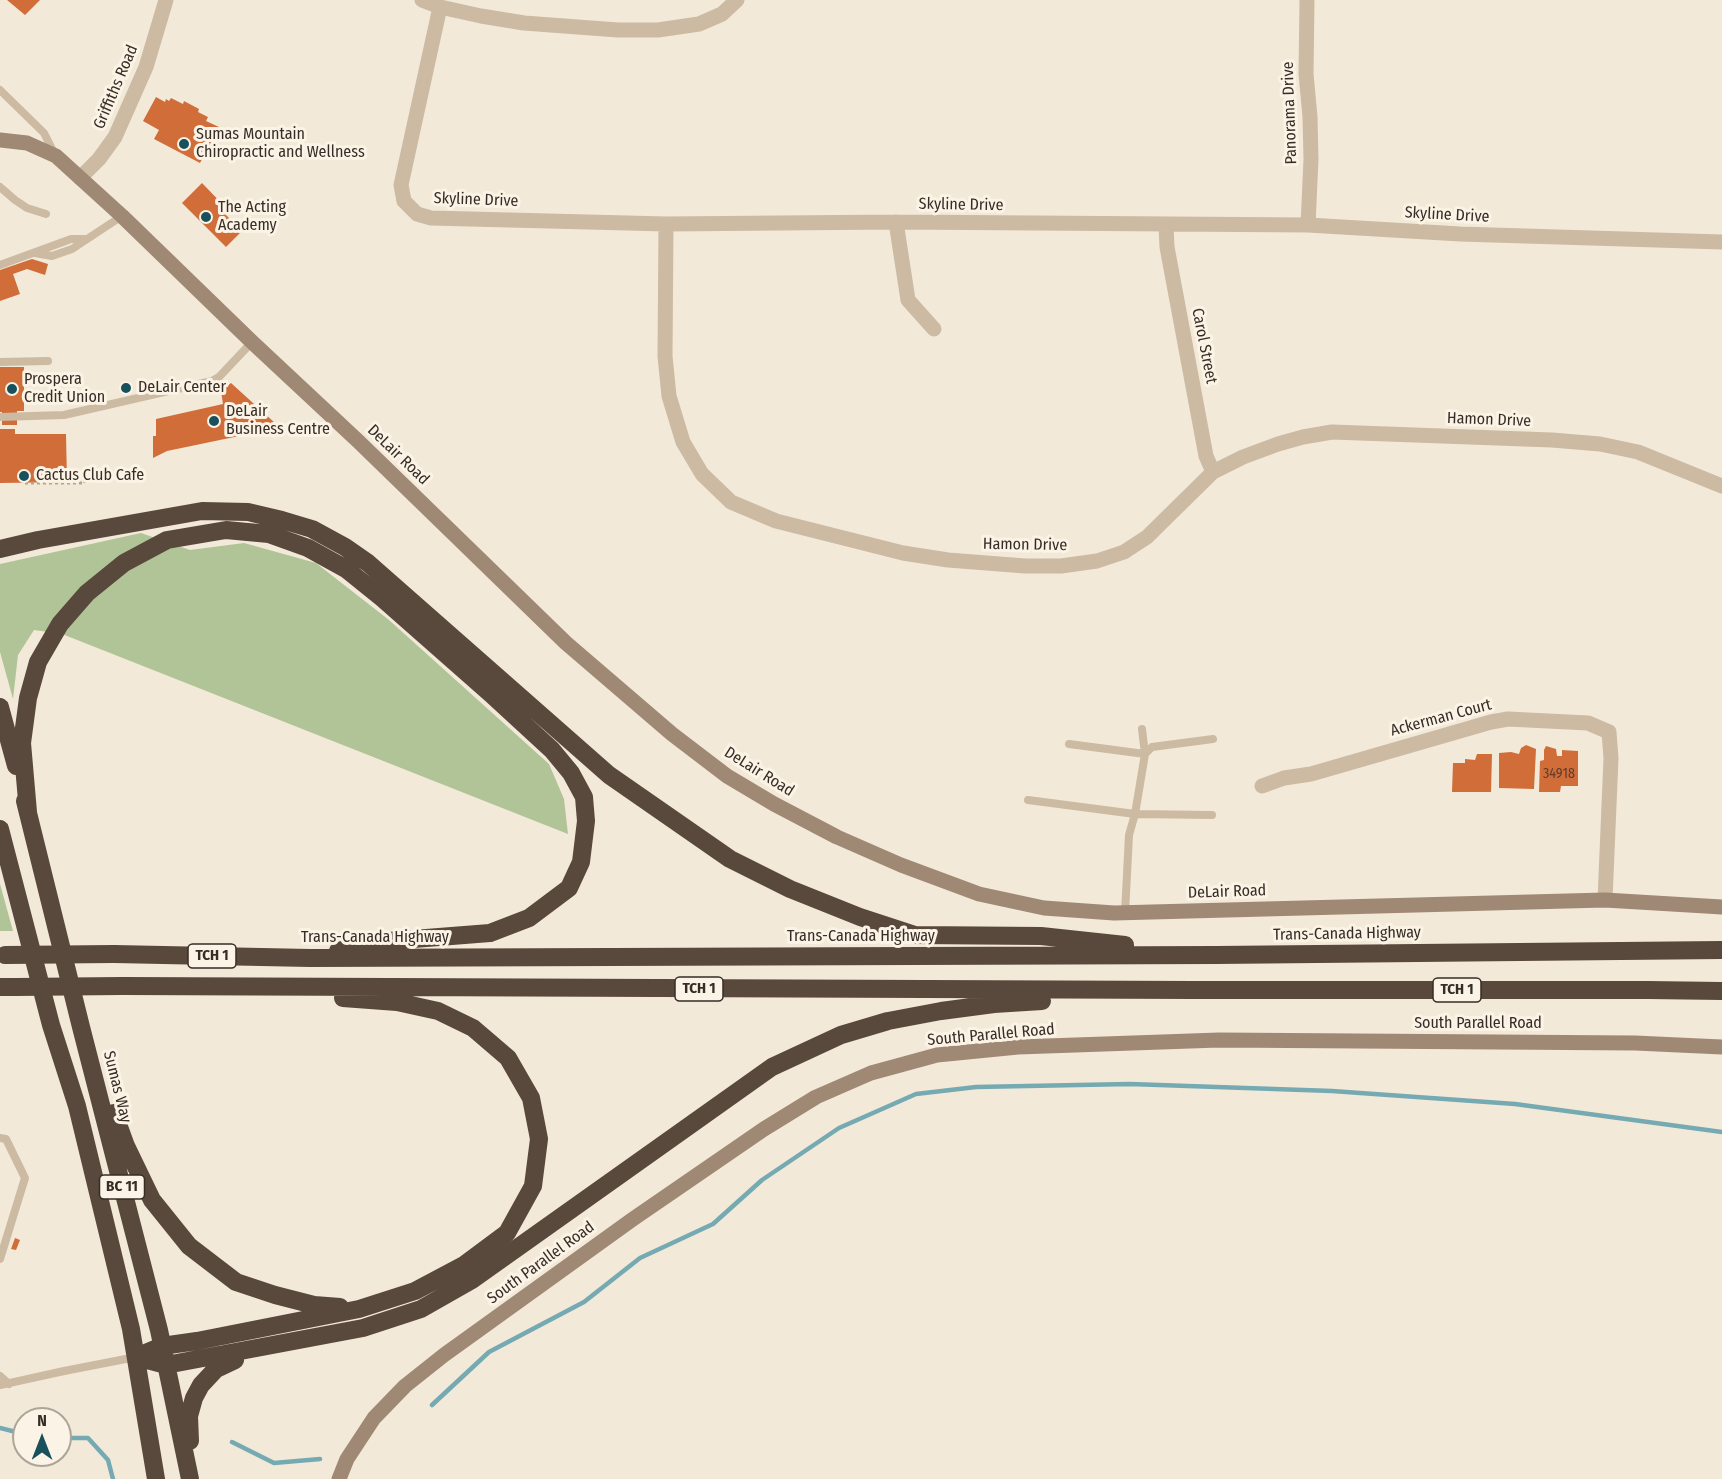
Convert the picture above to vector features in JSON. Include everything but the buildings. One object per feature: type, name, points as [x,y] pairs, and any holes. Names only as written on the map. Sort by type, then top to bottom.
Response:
[{"type":"highway","points":[[0,549],[38,540],[202,511],[248,512],[312,529],[368,563],[609,775],[730,859],[790,889],[860,917],[915,935],[1041,936],[1216,955]]},
{"type":"highway","points":[[28,812],[22,743],[28,698],[38,662],[54,633],[87,593],[124,563],[167,540],[226,530],[269,534],[308,548],[346,569],[382,598],[552,750],[571,773],[584,797],[586,821],[581,862],[569,888],[529,918],[490,933],[375,942],[310,958]]},
{"type":"highway","points":[[0,535],[38,540]]},
{"type":"highway","name":"Sumas Way","points":[[0,707],[162,1346],[190,1479]]},
{"type":"highway","name":"BC 11","points":[[0,829],[51,1025],[77,1106],[131,1329],[156,1479]]},
{"type":"highway","name":"Trans-Canada Highway","points":[[3,955],[114,954],[310,958],[1216,955],[1722,950]]},
{"type":"highway","name":"TCH 1","points":[[8,987],[1722,992]]},
{"type":"highway","points":[[136,1357],[162,1346],[359,1309],[415,1291],[464,1265],[507,1233],[532,1186],[539,1139],[531,1098],[508,1058],[473,1028],[438,1011],[397,1002],[206,987]]},
{"type":"highway","points":[[136,1357],[166,1365],[363,1328],[421,1310],[472,1280],[772,1067],[841,1035],[888,1021],[983,1005],[1193,990]]},
{"type":"highway","points":[[81,1027],[126,1146],[152,1200],[189,1246],[236,1282],[314,1305],[359,1309]]},
{"type":"highway","points":[[190,1479],[189,1416],[201,1384],[216,1369],[263,1348]]},
{"type":"street","name":"Griffiths Road","points":[[80,178],[99,159],[115,137],[146,67],[166,0]]},
{"type":"street","points":[[422,0],[440,7],[524,23],[618,30],[658,30],[699,24],[722,14],[737,0]]},
{"type":"street","name":"Panorama Drive","points":[[1307,0],[1306,74],[1311,159],[1308,225]]},
{"type":"street","name":"Skyline Drive","points":[[440,7],[401,185],[404,201],[417,214],[431,218],[666,224],[896,222],[1308,225],[1460,234],[1722,242]]},
{"type":"street","name":"DeLair Road","points":[[0,140],[27,143],[56,156],[358,441],[566,643],[672,734],[727,776],[837,837],[901,865],[979,894],[1044,908],[1125,913],[1605,900],[1722,907]]},
{"type":"street","points":[[896,222],[908,300],[934,329]]},
{"type":"street","name":"Hamon Drive","points":[[666,224],[665,356],[669,396],[683,442],[702,474],[731,502],[776,521],[903,553],[993,564],[1061,566],[1097,561],[1124,552],[1147,537],[1213,472],[1243,457],[1278,444],[1332,432],[1552,440],[1600,444],[1638,452],[1722,486]]},
{"type":"street","name":"Carol Street","points":[[1166,225],[1167,247],[1206,456],[1213,472]]},
{"type":"street","name":"Ackerman Court","points":[[1262,786],[1491,722],[1508,719],[1588,723],[1609,732],[1611,758],[1605,900]]},
{"type":"street","name":"South Parallel Road","points":[[339,1479],[347,1459],[374,1418],[405,1386],[444,1355],[633,1219],[764,1129],[816,1097],[871,1073],[937,1055],[1007,1048],[1207,1041],[1635,1042],[1722,1047]]},
{"type":"lane","points":[[0,90],[44,133],[56,156]]},
{"type":"lane","points":[[0,187],[27,208],[46,214]]},
{"type":"lane","points":[[0,266],[35,253],[52,256],[72,249],[122,216]]},
{"type":"lane","points":[[0,417],[64,415],[212,381],[219,377],[252,342]]},
{"type":"lane","points":[[0,362],[48,361]]},
{"type":"lane","points":[[1125,913],[1129,835],[1135,814],[1145,754],[1142,729]]},
{"type":"lane","points":[[1145,754],[1152,747],[1213,739]]},
{"type":"lane","points":[[1069,744],[1145,754]]},
{"type":"lane","points":[[1028,800],[1135,814],[1212,815]]},
{"type":"lane","points":[[0,1138],[6,1139],[25,1178],[0,1259]]},
{"type":"lane","points":[[0,1376],[5,1385],[136,1357]]},
{"type":"path","points":[[25,483],[85,483],[85,479],[92,477]]},
{"type":"green space","points":[[141,533],[190,550],[244,543],[316,563],[389,620],[549,764],[564,799],[568,834],[62,634],[34,630],[18,655],[13,699],[0,652],[0,564]]},
{"type":"green space","points":[[0,884],[13,931],[0,931]]},
{"type":"waterway","points":[[432,1405],[489,1352],[584,1302],[640,1258],[713,1224],[762,1180],[839,1128],[916,1094],[976,1087],[1130,1084],[1332,1091],[1515,1104],[1722,1132]]},
{"type":"waterway","points":[[0,1428],[12,1431]]},
{"type":"waterway","points":[[72,1438],[88,1438],[108,1460],[113,1479]]},
{"type":"waterway","points":[[232,1442],[274,1463],[320,1459]]},
{"type":"place","name":"Sumas Mountain Chiropractic and Wellness","points":[[184,144]]},
{"type":"place","name":"The Acting Academy","points":[[206,217]]},
{"type":"place","name":"DeLair Center","points":[[126,388]]},
{"type":"place","name":"Prospera Credit Union","points":[[12,389]]},
{"type":"place","name":"DeLair Business Centre","points":[[214,421]]},
{"type":"place","name":"Cactus Club Cafe","points":[[24,476]]}]
